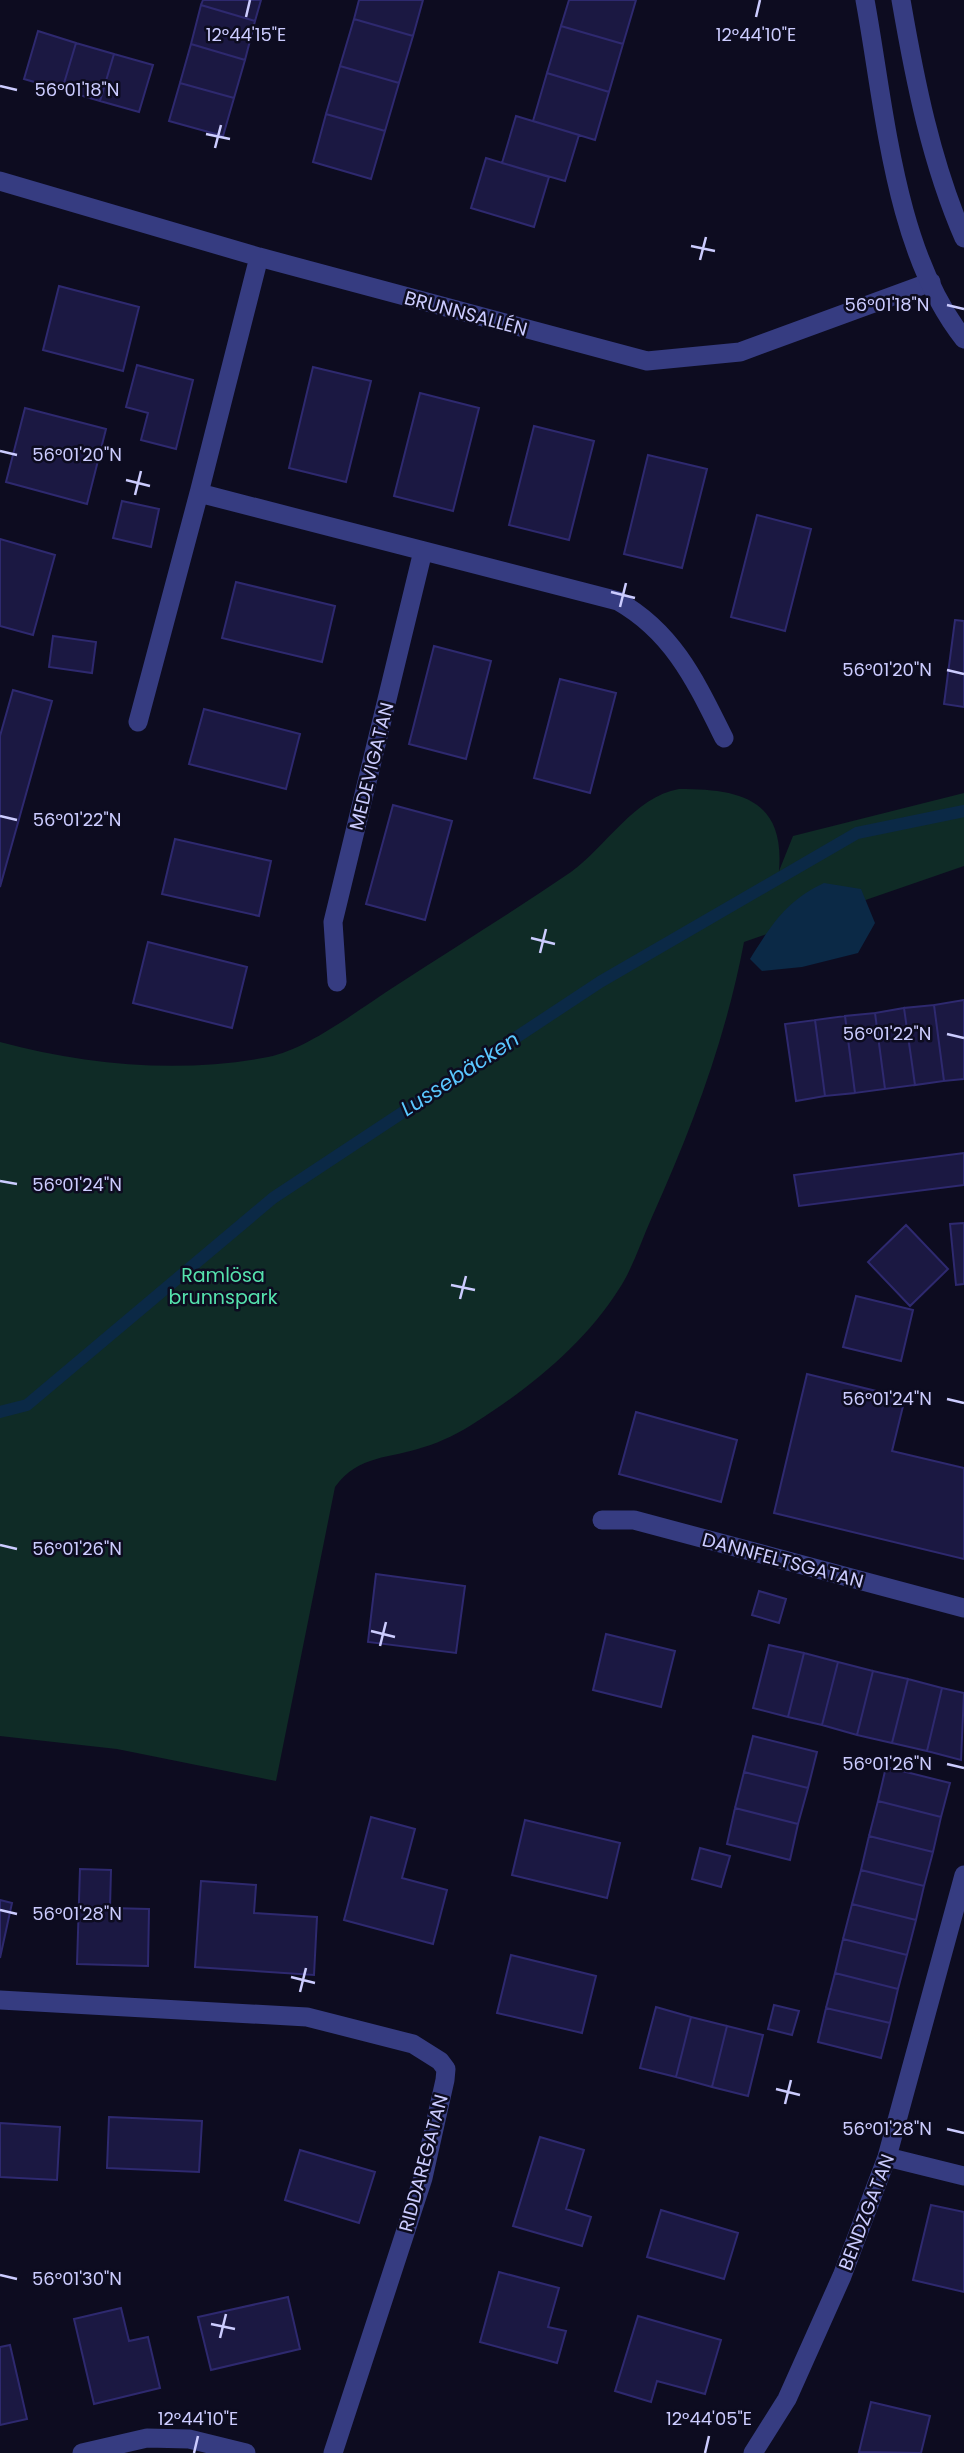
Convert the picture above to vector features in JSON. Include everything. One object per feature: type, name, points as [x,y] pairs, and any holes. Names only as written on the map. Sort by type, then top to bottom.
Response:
[{"type":"street","points":[[865,0],[895,168],[913,237],[931,282],[964,339]]},
{"type":"street","points":[[901,0],[927,130],[949,204],[964,238]]},
{"type":"street","name":"BRUNNSALLÉN","points":[[0,181],[259,257],[647,361],[740,352],[931,282]]},
{"type":"street","points":[[138,722],[259,257]]},
{"type":"street","points":[[199,493],[618,601],[643,616],[662,633],[693,678],[724,738]]},
{"type":"street","name":"MEDEVIGATAN","points":[[337,982],[333,922],[423,551]]},
{"type":"street","name":"DANNFELTSGATAN","points":[[602,1520],[634,1520],[964,1608]]},
{"type":"street","name":"BENDZGATAN","points":[[753,2453],[787,2399],[842,2276],[887,2157],[964,1875]]},
{"type":"street","name":"RIDDAREGATAN","points":[[0,2000],[307,2017],[413,2045],[440,2061],[446,2068],[423,2178],[333,2453]]},
{"type":"street","points":[[887,2157],[964,2176]]},
{"type":"street","points":[[82,2453],[147,2438],[189,2439],[246,2453]]},
{"type":"green space","name":"Ramlösa brunnspark","points":[[679,789],[721,792],[754,803],[766,813],[774,828],[779,847],[779,871],[793,836],[964,793],[964,866],[744,942],[718,1048],[694,1116],[633,1263],[605,1309],[555,1363],[496,1409],[437,1442],[365,1463],[344,1476],[335,1487],[276,1781],[117,1749],[0,1736],[0,1042],[99,1061],[167,1066],[235,1062],[284,1053],[318,1037],[571,872],[634,812],[663,794]]},
{"type":"water","points":[[824,883],[861,889],[875,923],[858,953],[802,967],[762,971],[750,959],[765,935],[790,906]]},
{"type":"building","points":[[203,0],[261,0],[255,21],[201,5]]},
{"type":"building","points":[[359,0],[423,0],[413,36],[354,19]]},
{"type":"building","points":[[569,0],[636,0],[623,44],[561,26]]},
{"type":"building","points":[[201,5],[255,21],[245,60],[191,44]]},
{"type":"building","points":[[354,19],[413,36],[399,83],[340,66]]},
{"type":"building","points":[[561,26],[623,44],[609,92],[547,73]]},
{"type":"building","points":[[38,31],[76,43],[62,90],[24,79]]},
{"type":"building","points":[[76,43],[114,54],[100,101],[62,90]]},
{"type":"building","points":[[191,44],[245,60],[234,98],[180,83]]},
{"type":"building","points":[[114,54],[153,65],[139,112],[100,101]]},
{"type":"building","points":[[340,66],[399,83],[385,131],[326,114]]},
{"type":"building","points":[[547,73],[609,92],[595,140],[533,121]]},
{"type":"building","points":[[180,83],[234,98],[223,136],[169,121]]},
{"type":"building","points":[[326,114],[385,131],[371,179],[313,162]]},
{"type":"building","points":[[516,116],[579,135],[565,181],[502,163]]},
{"type":"building","points":[[486,158],[549,177],[534,227],[471,208]]},
{"type":"building","points":[[59,286],[139,307],[123,371],[43,350]]},
{"type":"building","points":[[137,365],[193,380],[176,449],[141,440],[148,413],[126,407]]},
{"type":"building","points":[[313,367],[371,381],[346,482],[289,468]]},
{"type":"building","points":[[420,393],[479,408],[453,511],[394,496]]},
{"type":"building","points":[[25,408],[106,429],[87,504],[6,482]]},
{"type":"building","points":[[534,426],[594,441],[569,540],[509,525]]},
{"type":"building","points":[[648,455],[707,469],[682,568],[624,554]]},
{"type":"building","points":[[122,501],[159,509],[151,547],[113,538]]},
{"type":"building","points":[[757,515],[811,529],[785,631],[731,617]]},
{"type":"building","points":[[0,539],[55,555],[33,635],[0,626]]},
{"type":"building","points":[[236,582],[335,606],[322,662],[222,638]]},
{"type":"building","points":[[955,620],[964,621],[964,707],[944,704]]},
{"type":"building","points":[[53,636],[96,642],[92,673],[49,667]]},
{"type":"building","points":[[434,646],[491,661],[466,759],[409,744]]},
{"type":"building","points":[[560,679],[616,693],[590,793],[534,778]]},
{"type":"building","points":[[13,690],[52,701],[0,887],[0,736]]},
{"type":"building","points":[[204,709],[300,734],[286,789],[189,764]]},
{"type":"building","points":[[393,805],[452,821],[425,920],[366,904]]},
{"type":"building","points":[[175,839],[271,861],[259,916],[162,894]]},
{"type":"building","points":[[148,942],[247,967],[232,1028],[133,1003]]},
{"type":"building","points":[[964,1000],[964,1079],[944,1081],[934,1005]]},
{"type":"building","points":[[934,1005],[944,1081],[915,1085],[904,1008]]},
{"type":"building","points":[[904,1008],[915,1085],[885,1089],[875,1013]]},
{"type":"building","points":[[875,1013],[885,1089],[855,1093],[845,1016]]},
{"type":"building","points":[[845,1016],[855,1093],[825,1096],[815,1020]]},
{"type":"building","points":[[815,1020],[825,1096],[796,1101],[785,1024]]},
{"type":"building","points":[[964,1153],[964,1185],[799,1206],[794,1175]]},
{"type":"building","points":[[964,1223],[964,1284],[956,1285],[950,1224]]},
{"type":"building","points":[[906,1225],[948,1269],[910,1306],[868,1262]]},
{"type":"building","points":[[856,1296],[913,1310],[901,1361],[843,1347]]},
{"type":"building","points":[[807,1374],[905,1398],[892,1451],[964,1468],[964,1559],[774,1513]]},
{"type":"building","points":[[636,1412],[737,1440],[721,1502],[619,1474]]},
{"type":"building","points":[[376,1574],[465,1586],[456,1653],[368,1642]]},
{"type":"building","points":[[759,1591],[786,1599],[779,1623],[752,1615]]},
{"type":"building","points":[[606,1634],[675,1651],[661,1707],[593,1690]]},
{"type":"building","points":[[769,1645],[804,1653],[788,1717],[753,1708]]},
{"type":"building","points":[[804,1653],[838,1662],[822,1725],[788,1717]]},
{"type":"building","points":[[838,1662],[873,1671],[857,1735],[822,1725]]},
{"type":"building","points":[[873,1671],[908,1679],[892,1743],[857,1735]]},
{"type":"building","points":[[908,1679],[942,1688],[927,1751],[892,1743]]},
{"type":"building","points":[[942,1688],[964,1693],[961,1760],[927,1751]]},
{"type":"building","points":[[753,1736],[817,1752],[808,1788],[744,1772]]},
{"type":"building","points":[[886,1767],[950,1783],[941,1817],[878,1801]]},
{"type":"building","points":[[744,1772],[808,1788],[798,1824],[735,1808]]},
{"type":"building","points":[[878,1801],[941,1817],[933,1852],[869,1836]]},
{"type":"building","points":[[735,1808],[798,1824],[790,1860],[727,1844]]},
{"type":"building","points":[[371,1817],[415,1829],[402,1878],[447,1890],[433,1944],[344,1920]]},
{"type":"building","points":[[525,1820],[620,1843],[607,1898],[512,1875]]},
{"type":"building","points":[[869,1836],[933,1852],[924,1886],[861,1870]]},
{"type":"building","points":[[700,1848],[730,1856],[721,1887],[692,1879]]},
{"type":"building","points":[[80,1869],[111,1870],[110,1908],[149,1909],[148,1966],[77,1964]]},
{"type":"building","points":[[861,1870],[924,1886],[916,1920],[852,1904]]},
{"type":"building","points":[[201,1881],[256,1885],[254,1913],[317,1917],[314,1975],[195,1967]]},
{"type":"building","points":[[0,1900],[12,1903],[0,1958]]},
{"type":"building","points":[[852,1904],[916,1920],[907,1955],[843,1939]]},
{"type":"building","points":[[843,1939],[907,1955],[898,1989],[835,1973]]},
{"type":"building","points":[[511,1955],[596,1976],[582,2033],[497,2013]]},
{"type":"building","points":[[835,1973],[898,1989],[890,2023],[826,2008]]},
{"type":"building","points":[[774,2005],[799,2011],[792,2035],[768,2029]]},
{"type":"building","points":[[656,2007],[691,2017],[676,2077],[640,2068]]},
{"type":"building","points":[[826,2008],[890,2023],[881,2058],[818,2042]]},
{"type":"building","points":[[691,2017],[727,2026],[712,2087],[676,2077]]},
{"type":"building","points":[[727,2026],[763,2035],[748,2096],[712,2087]]},
{"type":"building","points":[[109,2117],[202,2121],[199,2172],[107,2168]]},
{"type":"building","points":[[0,2123],[60,2127],[57,2180],[0,2177]]},
{"type":"building","points":[[540,2137],[584,2150],[566,2209],[591,2217],[582,2246],[513,2226]]},
{"type":"building","points":[[300,2150],[375,2172],[359,2223],[285,2200]]},
{"type":"building","points":[[931,2205],[964,2212],[964,2292],[913,2280]]},
{"type":"building","points":[[661,2210],[738,2233],[724,2279],[647,2257]]},
{"type":"building","points":[[499,2272],[559,2288],[548,2327],[566,2331],[557,2363],[480,2342]]},
{"type":"building","points":[[288,2297],[300,2349],[211,2370],[198,2317]]},
{"type":"building","points":[[121,2308],[129,2341],[148,2337],[160,2388],[94,2404],[74,2319]]},
{"type":"building","points":[[638,2316],[721,2340],[705,2394],[657,2381],[651,2402],[615,2391]]},
{"type":"building","points":[[10,2345],[27,2419],[0,2425],[0,2347]]},
{"type":"building","points":[[871,2402],[930,2416],[921,2453],[859,2452]]},
{"type":"waterway","name":"Lussebäcken","points":[[0,1412],[27,1405],[273,1198],[600,982],[857,833],[964,811]]}]
